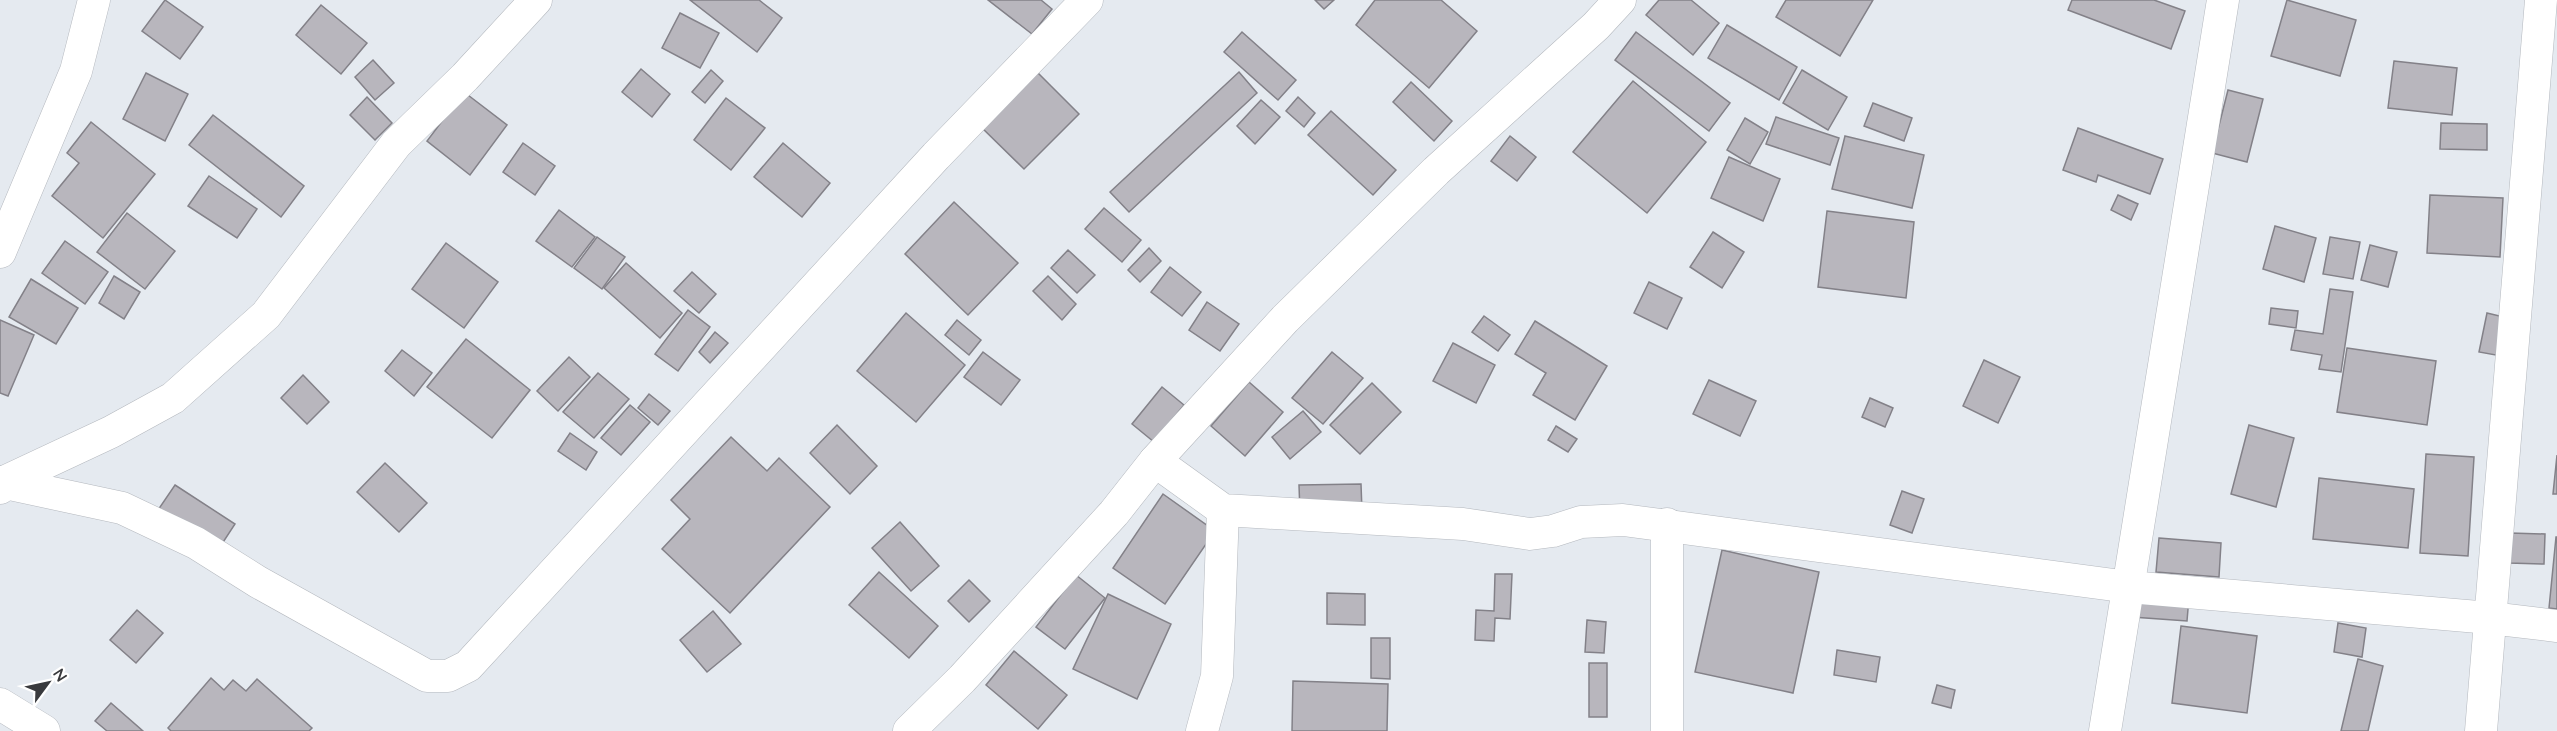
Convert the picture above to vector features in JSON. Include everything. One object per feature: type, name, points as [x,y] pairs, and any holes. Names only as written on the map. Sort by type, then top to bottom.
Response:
[{"type":"street","points":[[0,252],[76,71],[94,0]]},
{"type":"street","points":[[1,485],[111,432],[173,398],[266,315],[396,144],[465,77],[536,0]]},
{"type":"street","points":[[1,485],[122,508],[196,543],[258,582],[426,676],[448,676],[468,666],[936,156],[1087,0]]},
{"type":"street","points":[[909,731],[962,679],[1114,513],[1155,461],[1285,319],[1343,260],[1620,0]]},
{"type":"street","points":[[2105,731],[2223,0]]},
{"type":"street","points":[[2481,731],[2541,0]]},
{"type":"street","points":[[1155,461],[1223,510],[1462,524],[1530,534],[1553,531],[1581,522],[1623,520],[1667,524],[2129,587],[2490,618],[2557,626]]},
{"type":"street","points":[[1202,731],[1217,676],[1223,510]]},
{"type":"street","points":[[1667,524],[1667,731]]},
{"type":"street","points":[[0,704],[44,731]]},
{"type":"building","points":[[165,0],[203,27],[180,59],[142,31]]},
{"type":"building","points":[[690,0],[759,0],[782,18],[757,52]]},
{"type":"building","points":[[988,0],[1041,0],[1052,9],[1032,34]]},
{"type":"building","points":[[1315,0],[1334,0],[1324,9]]},
{"type":"building","points":[[1375,0],[1441,0],[1477,31],[1429,88],[1356,25]]},
{"type":"building","points":[[1659,0],[1691,0],[1719,23],[1693,55],[1646,15]]},
{"type":"building","points":[[1786,0],[1873,0],[1840,56],[1776,17]]},
{"type":"building","points":[[2072,0],[2154,0],[2185,11],[2171,49],[2068,10]]},
{"type":"building","points":[[2287,0],[2356,20],[2340,76],[2271,56]]},
{"type":"building","points":[[321,5],[367,43],[341,74],[296,35]]},
{"type":"building","points":[[680,13],[719,33],[700,68],[662,48]]},
{"type":"building","points":[[1727,25],[1797,67],[1779,100],[1708,58]]},
{"type":"building","points":[[1242,32],[1296,80],[1278,100],[1224,52]]},
{"type":"building","points":[[1636,32],[1730,103],[1709,131],[1615,60]]},
{"type":"building","points":[[373,60],[394,83],[375,100],[355,77]]},
{"type":"building","points":[[2394,61],[2457,68],[2452,115],[2388,108]]},
{"type":"building","points":[[1033,68],[1079,114],[1024,169],[977,123]]},
{"type":"building","points":[[641,69],[670,94],[652,117],[622,92]]},
{"type":"building","points":[[711,70],[723,81],[705,103],[692,92]]},
{"type":"building","points":[[1802,70],[1847,97],[1828,130],[1783,103]]},
{"type":"building","points":[[1239,72],[1257,93],[1129,212],[1110,192]]},
{"type":"building","points":[[146,73],[188,94],[165,141],[123,119]]},
{"type":"building","points":[[1633,81],[1706,142],[1647,213],[1573,152]]},
{"type":"building","points":[[1411,82],[1452,121],[1434,141],[1393,102]]},
{"type":"building","points":[[2228,90],[2263,99],[2247,162],[2212,153]]},
{"type":"building","points":[[464,92],[507,125],[470,175],[427,141]]},
{"type":"building","points":[[367,97],[392,123],[375,140],[350,115]]},
{"type":"building","points":[[1298,97],[1315,113],[1304,127],[1286,111]]},
{"type":"building","points":[[726,98],[765,128],[731,170],[694,140]]},
{"type":"building","points":[[1261,100],[1280,117],[1255,144],[1237,126]]},
{"type":"building","points":[[1873,103],[1912,118],[1904,141],[1864,126]]},
{"type":"building","points":[[1331,111],[1396,170],[1373,195],[1308,135]]},
{"type":"building","points":[[213,115],[304,186],[281,217],[189,145]]},
{"type":"building","points":[[1776,117],[1839,138],[1830,165],[1766,144]]},
{"type":"building","points":[[1745,118],[1768,132],[1750,164],[1727,150]]},
{"type":"building","points":[[91,122],[155,174],[103,238],[52,196],[79,163],[67,153]]},
{"type":"building","points":[[2441,123],[2487,124],[2487,150],[2440,149]]},
{"type":"building","points":[[2078,128],[2163,159],[2150,194],[2098,175],[2096,182],[2063,170]]},
{"type":"building","points":[[1510,136],[1536,157],[1517,181],[1491,161]]},
{"type":"building","points":[[1845,136],[1924,155],[1912,208],[1832,189]]},
{"type":"building","points":[[523,143],[555,166],[535,195],[503,172]]},
{"type":"building","points":[[783,143],[830,183],[802,217],[754,177]]},
{"type":"building","points":[[1729,157],[1780,179],[1763,221],[1711,198]]},
{"type":"building","points":[[209,176],[257,209],[237,238],[188,206]]},
{"type":"building","points":[[2118,195],[2138,204],[2131,220],[2111,210]]},
{"type":"building","points":[[2430,195],[2503,198],[2500,257],[2427,253]]},
{"type":"building","points":[[954,202],[1018,263],[968,315],[905,254]]},
{"type":"building","points":[[1104,208],[1141,240],[1122,262],[1085,229]]},
{"type":"building","points":[[559,210],[595,237],[572,267],[536,241]]},
{"type":"building","points":[[1827,211],[1914,222],[1906,298],[1818,287]]},
{"type":"building","points":[[127,213],[175,251],[145,289],[97,252]]},
{"type":"building","points":[[2275,226],[2316,238],[2304,282],[2263,269]]},
{"type":"building","points":[[1713,232],[1744,252],[1722,288],[1690,267]]},
{"type":"building","points":[[597,237],[625,257],[602,289],[574,268]]},
{"type":"building","points":[[2330,237],[2360,242],[2353,279],[2323,274]]},
{"type":"building","points":[[65,241],[108,272],[85,304],[42,273]]},
{"type":"building","points":[[446,243],[498,282],[464,328],[412,289]]},
{"type":"building","points":[[2370,245],[2397,252],[2388,287],[2361,280]]},
{"type":"building","points":[[1149,248],[1161,261],[1140,282],[1128,270]]},
{"type":"building","points":[[1068,250],[1095,275],[1077,293],[1051,268]]},
{"type":"building","points":[[626,263],[682,313],[660,338],[604,288]]},
{"type":"building","points":[[1170,267],[1201,292],[1182,316],[1151,292]]},
{"type":"building","points":[[692,272],[716,294],[699,313],[674,291]]},
{"type":"building","points":[[114,276],[140,292],[124,319],[99,303]]},
{"type":"building","points":[[1048,276],[1076,304],[1062,320],[1033,291]]},
{"type":"building","points":[[31,279],[78,308],[56,344],[9,317]]},
{"type":"building","points":[[1649,282],[1682,298],[1667,329],[1634,313]]},
{"type":"building","points":[[2330,289],[2353,292],[2341,372],[2319,369],[2322,355],[2291,350],[2295,330],[2323,334]]},
{"type":"building","points":[[1207,302],[1239,324],[1220,351],[1189,330]]},
{"type":"building","points":[[2271,308],[2298,311],[2296,328],[2269,324]]},
{"type":"building","points":[[688,310],[710,327],[678,371],[655,354]]},
{"type":"building","points":[[906,313],[965,365],[916,422],[857,371]]},
{"type":"building","points":[[2487,313],[2508,318],[2501,356],[2479,352]]},
{"type":"building","points":[[1484,316],[1510,335],[1498,351],[1472,332]]},
{"type":"building","points":[[0,320],[34,335],[8,396],[0,393]]},
{"type":"building","points":[[957,320],[981,340],[969,355],[945,335]]},
{"type":"building","points":[[1535,321],[1607,366],[1575,420],[1533,395],[1546,373],[1515,354]]},
{"type":"building","points":[[715,332],[728,343],[710,363],[699,352]]},
{"type":"building","points":[[466,339],[530,390],[492,438],[427,387]]},
{"type":"building","points":[[1453,343],[1495,365],[1476,403],[1433,381]]},
{"type":"building","points":[[2347,348],[2436,361],[2427,425],[2337,412]]},
{"type":"building","points":[[402,350],[432,373],[414,396],[385,371]]},
{"type":"building","points":[[983,352],[1020,380],[1001,405],[964,377]]},
{"type":"building","points":[[1332,352],[1363,378],[1323,424],[1292,398]]},
{"type":"building","points":[[569,357],[590,377],[558,411],[537,391]]},
{"type":"building","points":[[1984,360],[2020,377],[1998,423],[1963,406]]},
{"type":"building","points":[[598,373],[629,399],[594,438],[563,412]]},
{"type":"building","points":[[303,375],[329,402],[307,424],[281,398]]},
{"type":"building","points":[[1709,380],[1756,401],[1740,436],[1693,414]]},
{"type":"building","points":[[1249,382],[1283,412],[1245,456],[1211,426]]},
{"type":"building","points":[[1372,383],[1401,412],[1360,454],[1330,425]]},
{"type":"building","points":[[1162,387],[1184,405],[1154,442],[1132,424]]},
{"type":"building","points":[[649,394],[670,411],[658,425],[638,408]]},
{"type":"building","points":[[1870,398],[1893,408],[1885,427],[1862,417]]},
{"type":"building","points":[[630,405],[650,422],[621,455],[601,438]]},
{"type":"building","points":[[1303,411],[1321,432],[1290,459],[1272,437]]},
{"type":"building","points":[[837,425],[877,466],[850,494],[810,453]]},
{"type":"building","points":[[2249,425],[2294,438],[2276,507],[2231,494]]},
{"type":"building","points":[[1556,426],[1577,439],[1568,452],[1548,440]]},
{"type":"building","points":[[570,433],[597,452],[586,470],[558,451]]},
{"type":"building","points":[[731,437],[767,471],[779,458],[830,507],[730,613],[662,549],[690,519],[671,500]]},
{"type":"building","points":[[2426,454],[2474,457],[2468,556],[2420,553]]},
{"type":"building","points":[[2557,455],[2557,494],[2553,494]]},
{"type":"building","points":[[385,463],[427,503],[399,532],[357,492]]},
{"type":"building","points":[[2319,478],[2414,489],[2408,548],[2313,539]]},
{"type":"building","points":[[1361,484],[1362,511],[1300,513],[1299,485]]},
{"type":"building","points":[[175,485],[235,524],[216,553],[156,513]]},
{"type":"building","points":[[1902,491],[1924,499],[1912,533],[1890,525]]},
{"type":"building","points":[[1163,494],[1215,531],[1165,604],[1113,568]]},
{"type":"building","points":[[900,522],[939,566],[911,591],[872,548]]},
{"type":"building","points":[[2510,533],[2545,534],[2544,564],[2509,563]]},
{"type":"building","points":[[2557,537],[2557,609],[2549,608]]},
{"type":"building","points":[[2159,538],[2221,543],[2219,577],[2156,572]]},
{"type":"building","points":[[1722,550],[1819,572],[1793,693],[1695,672]]},
{"type":"building","points":[[879,572],[938,626],[909,658],[849,605]]},
{"type":"building","points":[[1495,574],[1512,574],[1510,619],[1495,618],[1494,641],[1475,640],[1476,610],[1494,611]]},
{"type":"building","points":[[1076,575],[1105,598],[1065,649],[1036,627]]},
{"type":"building","points":[[969,580],[990,601],[969,622],[948,601]]},
{"type":"building","points":[[1327,593],[1365,594],[1365,625],[1327,624]]},
{"type":"building","points":[[2134,593],[2189,597],[2187,621],[2132,617]]},
{"type":"building","points":[[1108,594],[1171,624],[1137,699],[1073,669]]},
{"type":"building","points":[[137,610],[163,633],[136,663],[110,640]]},
{"type":"building","points":[[713,611],[741,644],[707,672],[680,640]]},
{"type":"building","points":[[1587,620],[1606,622],[1604,653],[1585,652]]},
{"type":"building","points":[[2338,623],[2366,628],[2362,657],[2334,652]]},
{"type":"building","points":[[2181,626],[2257,636],[2247,713],[2172,703]]},
{"type":"building","points":[[1371,638],[1390,638],[1390,679],[1371,678]]},
{"type":"building","points":[[1837,650],[1880,657],[1876,682],[1834,675]]},
{"type":"building","points":[[1014,651],[1067,695],[1038,729],[986,685]]},
{"type":"building","points":[[2358,659],[2383,666],[2368,731],[2341,731]]},
{"type":"building","points":[[1589,663],[1607,663],[1607,717],[1589,717]]},
{"type":"building","points":[[211,678],[224,690],[233,680],[246,691],[257,679],[312,728],[309,731],[171,731],[168,728]]},
{"type":"building","points":[[1293,681],[1388,684],[1387,731],[1292,731]]},
{"type":"building","points":[[1937,685],[1955,690],[1951,708],[1932,703]]},
{"type":"building","points":[[111,703],[143,731],[107,731],[95,721]]}]
